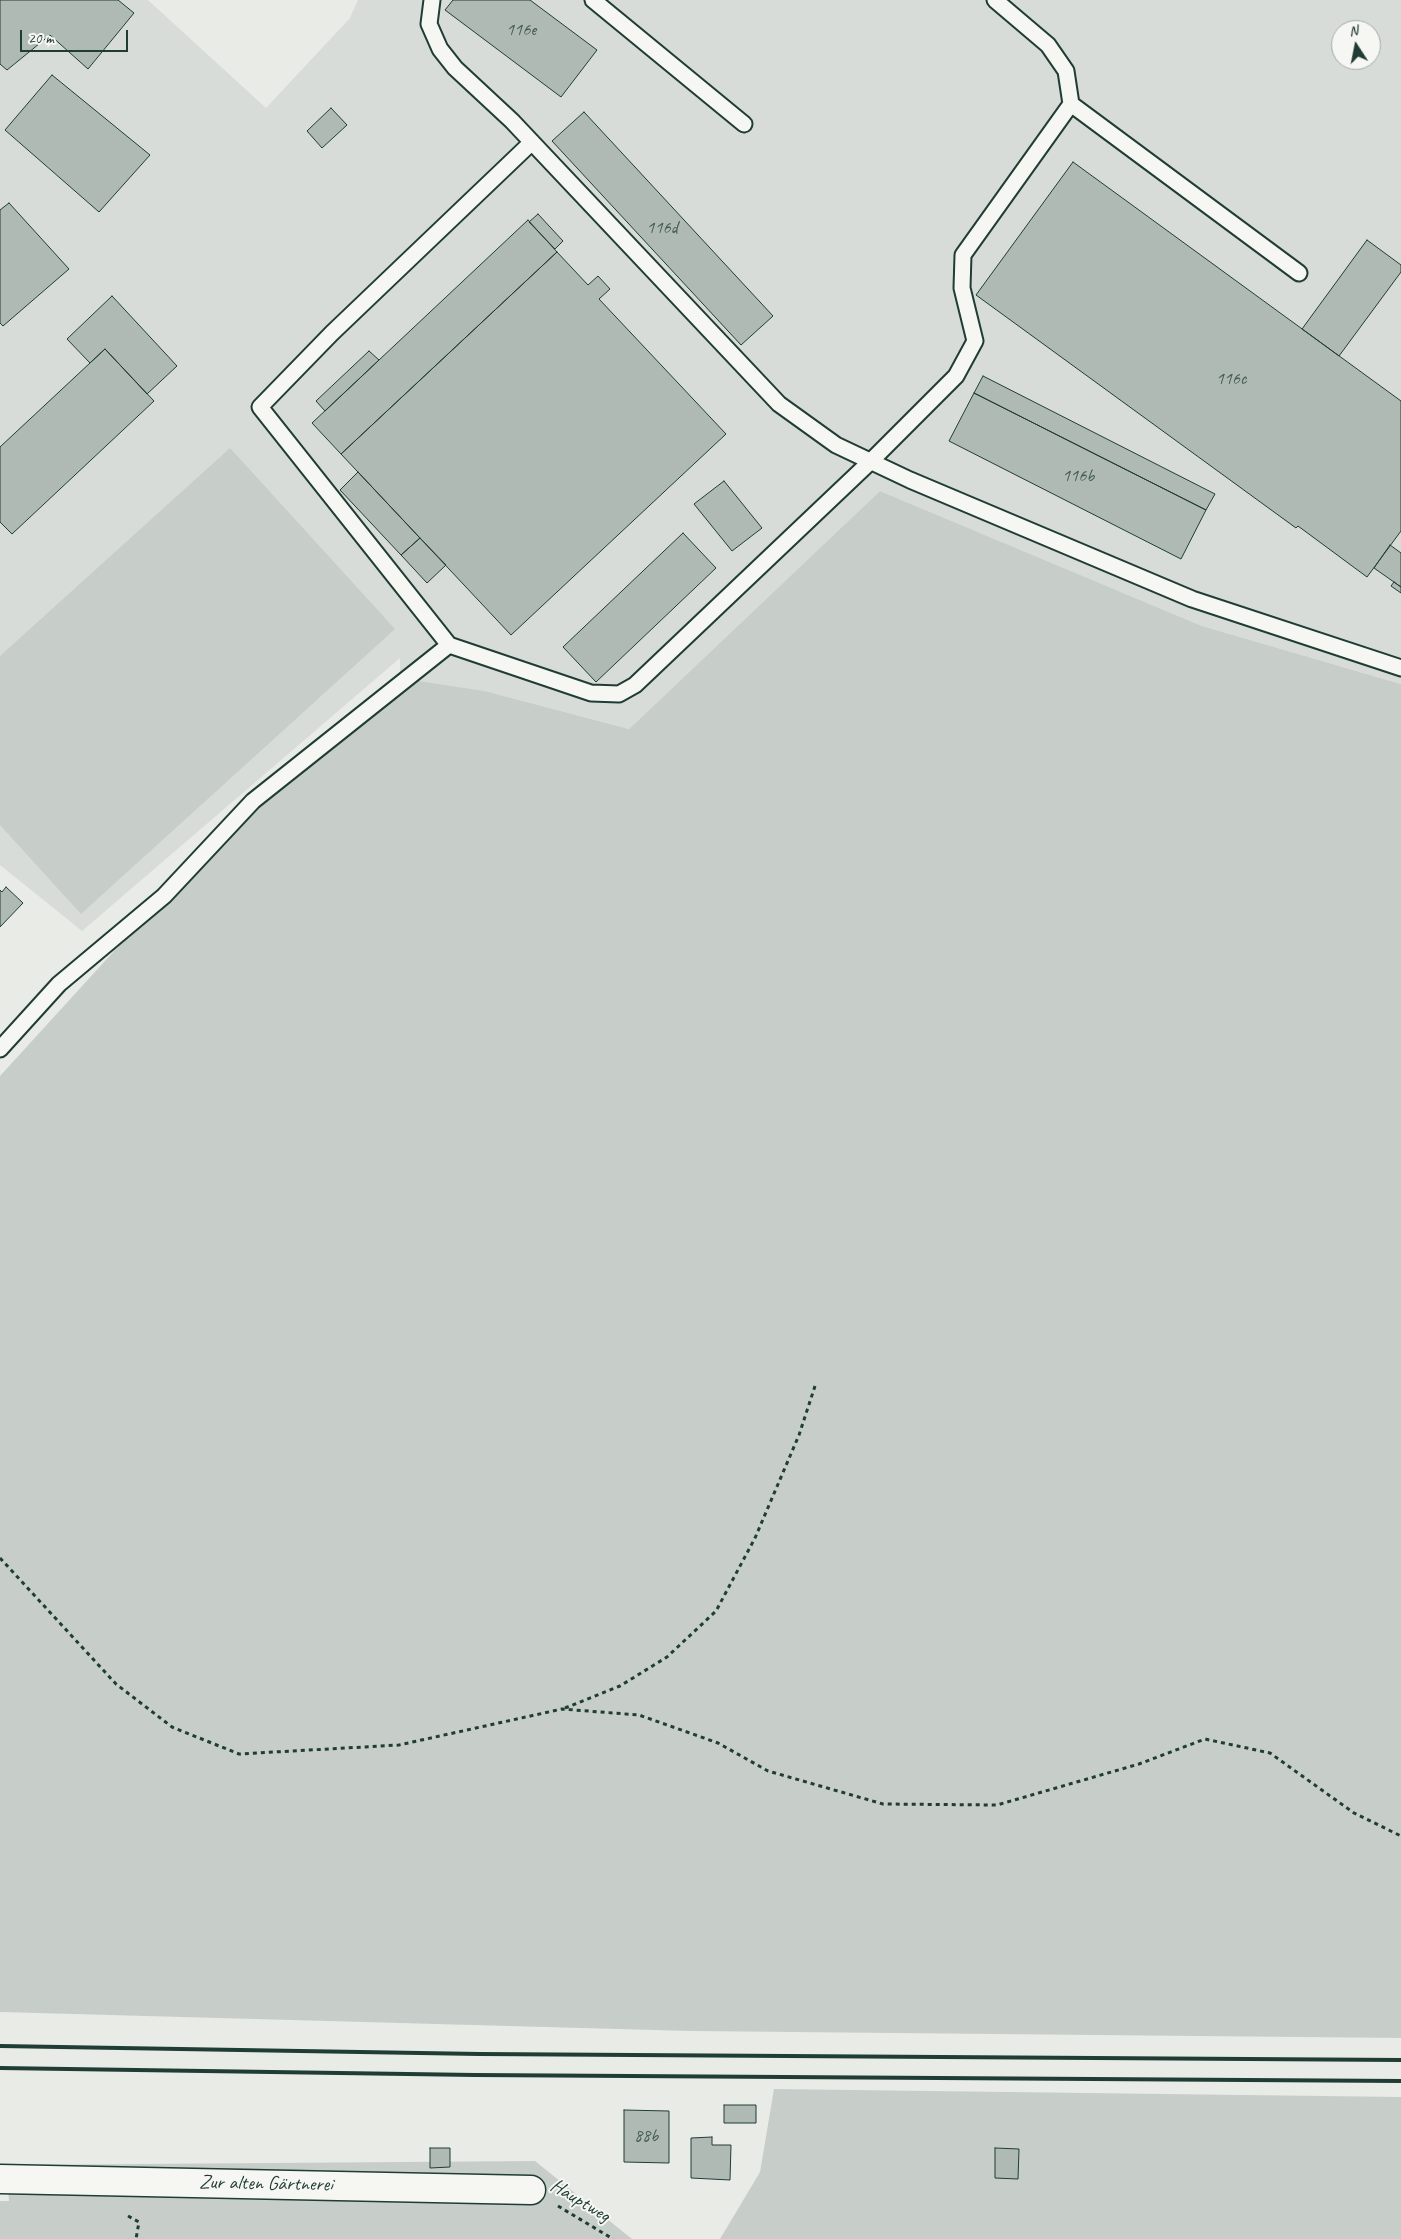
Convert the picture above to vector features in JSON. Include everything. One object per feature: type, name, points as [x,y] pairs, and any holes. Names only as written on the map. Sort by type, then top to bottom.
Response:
[{"type":"street","name":"Zur alten Gärtnerei","points":[[0,2179],[531,2190]]},
{"type":"lane","points":[[432,0],[429,24],[440,49],[454,68],[512,121],[779,404],[836,445],[871,462],[1192,599],[1401,668]]},
{"type":"lane","points":[[593,0],[744,124]]},
{"type":"lane","points":[[532,142],[332,333],[260,407],[449,645],[591,693],[619,694],[635,684],[871,462],[956,376],[974,341],[962,288],[963,255],[1071,104],[1066,71],[1048,44],[996,0]]},
{"type":"lane","points":[[1071,104],[1299,273]]},
{"type":"lane","points":[[0,1049],[59,984],[164,896],[253,802],[449,645]]},
{"type":"path","points":[[0,1558],[116,1684],[172,1727],[239,1754],[399,1745],[562,1709],[620,1686],[667,1657],[716,1611],[755,1538],[798,1434],[816,1383]]},
{"type":"path","points":[[562,1709],[639,1715],[718,1743],[768,1771],[883,1804],[997,1805],[1139,1764],[1205,1739],[1270,1754],[1354,1814],[1401,1836]]},
{"type":"path","name":"Hauptweg","points":[[531,2190],[613,2239]]},
{"type":"shaded area","points":[[0,0],[148,0],[266,108],[350,18],[358,0],[1401,0],[1401,684],[1202,626],[880,491],[629,729],[485,691],[400,678],[400,658],[82,931],[0,865]]},
{"type":"shaded area","points":[[230,448],[395,629],[81,914],[0,825],[0,656]]},
{"type":"shaded area","points":[[880,491],[1202,626],[1401,684],[1401,2038],[691,2031],[0,2012],[0,1076],[115,950],[170,899],[328,732],[400,678],[485,691],[629,729]]},
{"type":"shaded area","points":[[774,2089],[1401,2097],[1401,2239],[720,2239],[760,2172]]},
{"type":"shaded area","points":[[535,2161],[632,2239],[0,2239],[0,2201],[9,2201],[6,2165]]},
{"type":"building","points":[[0,0],[118,0],[134,13],[88,69],[50,35],[7,70],[0,64]]},
{"type":"building","points":[[453,0],[530,0],[597,50],[561,97],[445,10]]},
{"type":"building","points":[[52,75],[150,155],[99,212],[5,130]]},
{"type":"building","points":[[331,108],[347,125],[322,148],[307,131]]},
{"type":"building","points":[[584,112],[773,316],[741,345],[552,141]]},
{"type":"building","points":[[1073,162],[1401,401],[1401,531],[1367,577],[1298,526],[1296,528],[976,295]]},
{"type":"building","points":[[9,203],[69,269],[3,326],[0,323],[0,210]]},
{"type":"building","points":[[538,214],[563,241],[555,249],[529,222]]},
{"type":"building","points":[[528,220],[557,252],[341,454],[312,423]]},
{"type":"building","points":[[1367,240],[1401,265],[1401,272],[1339,356],[1302,329]]},
{"type":"building","points":[[557,252],[588,285],[598,276],[610,289],[599,299],[726,434],[511,635],[341,454]]},
{"type":"building","points":[[112,296],[177,366],[147,394],[105,349],[90,363],[67,339]]},
{"type":"building","points":[[105,349],[154,401],[12,534],[0,522],[0,447]]},
{"type":"building","points":[[369,351],[379,360],[325,411],[316,401]]},
{"type":"building","points":[[983,376],[1215,494],[1206,510],[974,393]]},
{"type":"building","points":[[974,393],[1206,510],[1181,559],[949,441]]},
{"type":"building","points":[[358,472],[420,538],[401,555],[340,490]]},
{"type":"building","points":[[724,481],[762,528],[732,551],[694,504]]},
{"type":"building","points":[[683,533],[716,568],[596,682],[563,647]]},
{"type":"building","points":[[420,538],[446,565],[427,583],[401,555]]},
{"type":"building","points":[[1390,545],[1401,553],[1401,587],[1374,568]]},
{"type":"building","points":[[1394,582],[1401,587],[1401,593],[1391,586]]},
{"type":"building","points":[[6,887],[23,903],[0,927],[0,890],[2,892]]},
{"type":"building","points":[[724,2105],[756,2105],[756,2123],[724,2123]]},
{"type":"building","points":[[624,2110],[669,2111],[669,2163],[624,2162]]},
{"type":"building","points":[[712,2137],[712,2145],[731,2145],[730,2180],[691,2178],[691,2138]]},
{"type":"building","points":[[430,2148],[450,2148],[450,2167],[430,2168]]},
{"type":"building","points":[[995,2148],[1019,2149],[1018,2179],[995,2178]]},
{"type":"railway","points":[[0,2046],[480,2054],[1401,2060]]},
{"type":"railway","points":[[0,2068],[475,2075],[1401,2081]]}]
